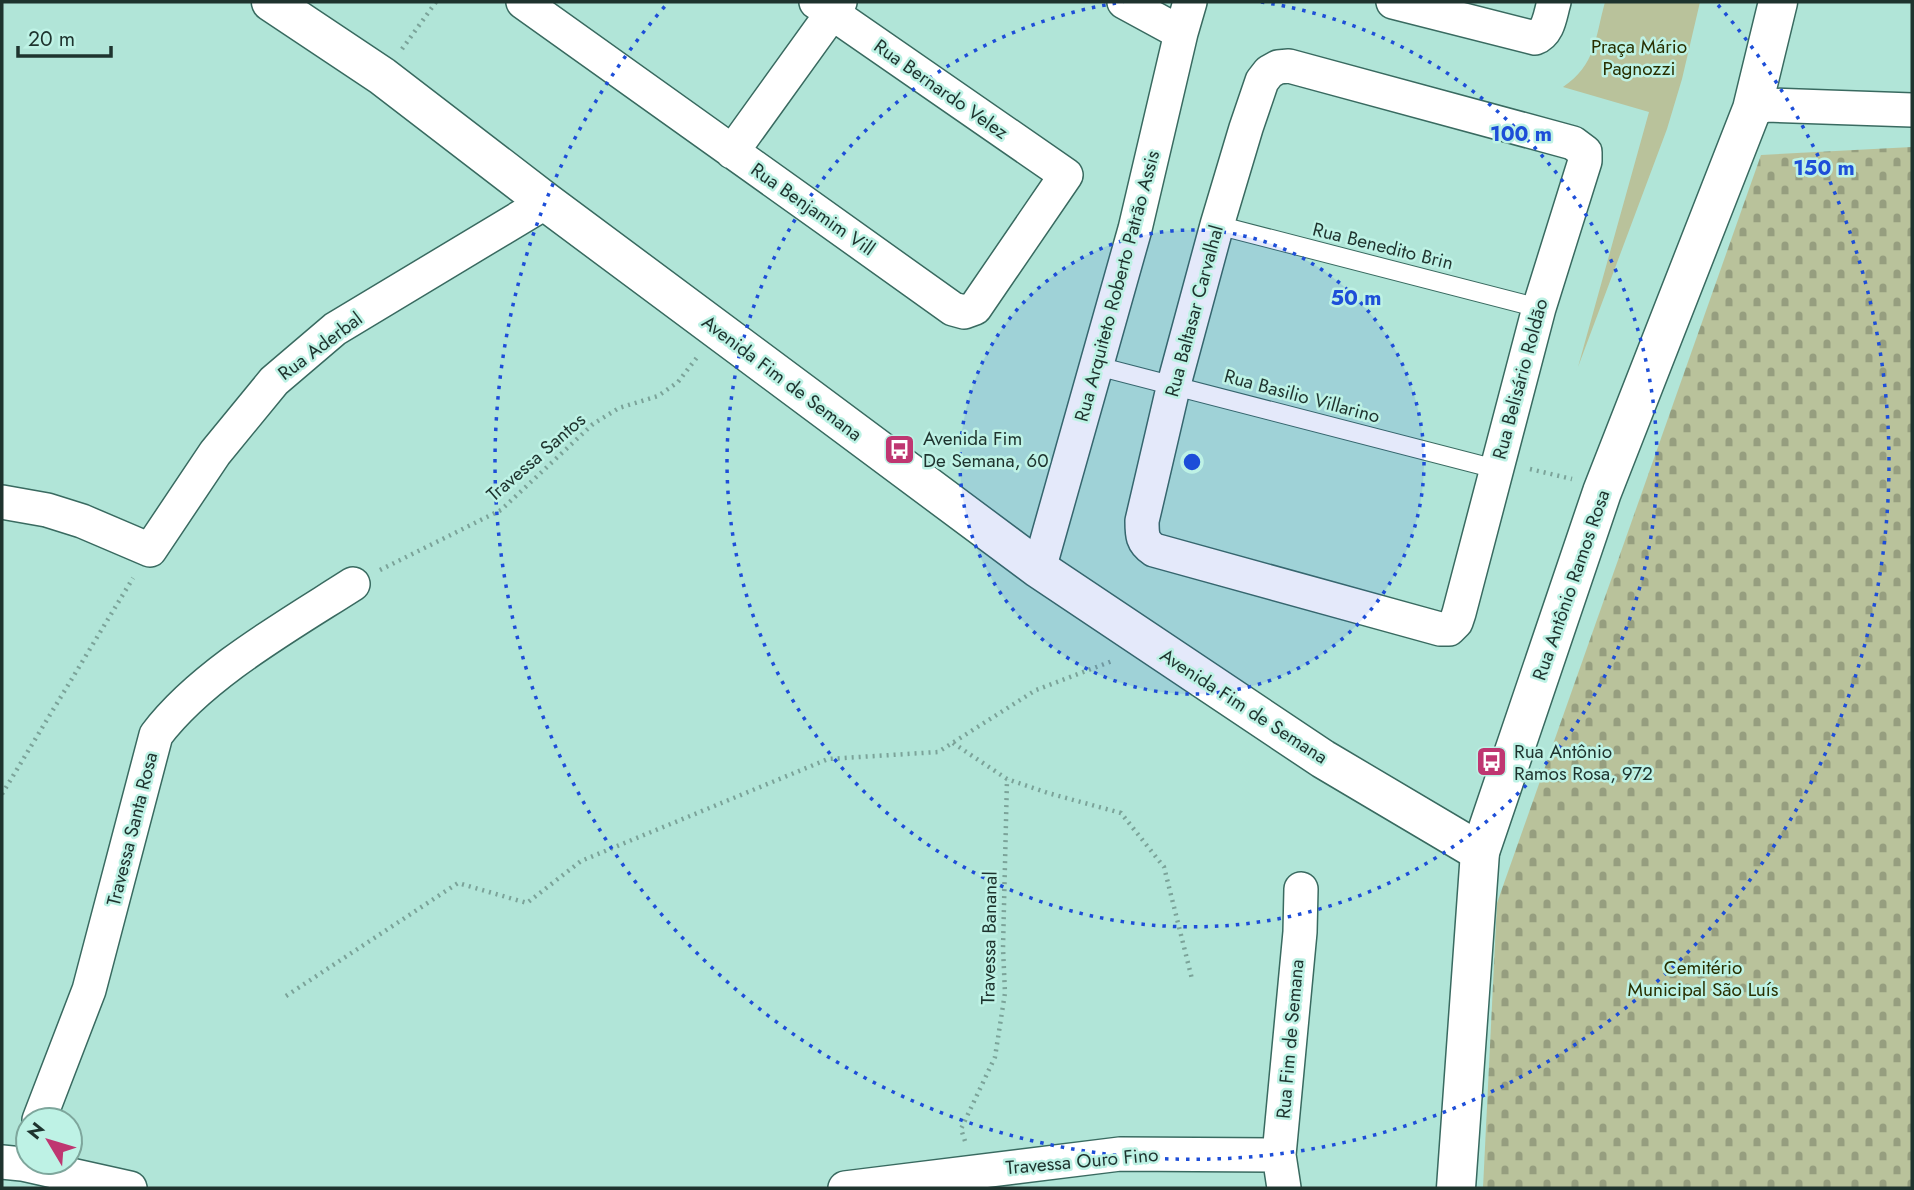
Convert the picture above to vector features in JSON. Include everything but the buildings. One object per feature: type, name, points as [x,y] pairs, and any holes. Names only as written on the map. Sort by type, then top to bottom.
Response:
[{"type":"street","name":"Avenida Fim de Semana","points":[[271,2],[382,76],[545,202],[1039,569],[1323,759],[1480,852]]},
{"type":"street","name":"Rua Benjamim Vill","points":[[523,2],[953,309],[964,312],[983,299],[1066,175]]},
{"type":"street","points":[[1124,2],[1181,33]]},
{"type":"street","name":"Rua Arquiteto Roberto Patrão Assis","points":[[1039,569],[1135,229],[1190,2]]},
{"type":"street","points":[[1393,2],[1535,38],[1546,30],[1554,2]]},
{"type":"street","name":"Rua Antônio Ramos Rosa","points":[[1456,1188],[1480,852],[1602,492],[1752,109],[1778,2]]},
{"type":"street","points":[[732,152],[830,6]]},
{"type":"street","name":"Rua Bernardo Velez","points":[[830,6],[1066,175]]},
{"type":"street","name":"Rua Belisário Roldão","points":[[1144,544],[1154,550],[1440,629],[1449,629],[1460,613],[1539,308],[1585,161],[1585,152],[1573,144],[1289,66],[1278,67],[1269,72],[1262,81]]},
{"type":"street","name":"Rua Baltasar Carvalhal","points":[[1144,544],[1142,521],[1174,384],[1217,225],[1262,81]]},
{"type":"street","points":[[1752,109],[1767,105],[1912,110]]},
{"type":"street","name":"Rua Aderbal","points":[[150,550],[215,453],[274,381],[335,329],[545,202]]},
{"type":"street","points":[[2,502],[71,517],[150,550]]},
{"type":"street","name":"Travessa Santa Rosa","points":[[44,1106],[89,990],[156,735],[169,717],[190,698],[254,648],[353,584]]},
{"type":"street","name":"Rua Fim de Semana","points":[[1284,1188],[1279,1155],[1300,932],[1301,889]]},
{"type":"street","name":"Travessa Ouro Fino","points":[[845,1188],[895,1184],[975,1171],[1120,1154],[1279,1155]]},
{"type":"street","points":[[84,1176],[130,1188]]},
{"type":"lane","name":"Rua Benedito Brin","points":[[1217,225],[1539,308]]},
{"type":"lane","name":"Rua Basilio Villarino","points":[[1097,366],[1496,469]]},
{"type":"path","points":[[382,76],[436,2]]},
{"type":"path","name":"Travessa Santos","points":[[353,584],[501,510],[593,424],[619,408],[658,396],[678,382],[718,330]]},
{"type":"path","points":[[1496,469],[1520,466],[1572,479],[1602,492]]},
{"type":"path","points":[[2,794],[150,550]]},
{"type":"path","points":[[286,996],[458,883],[527,903],[581,861],[828,759],[938,752],[1036,690],[1153,646]]},
{"type":"path","points":[[953,743],[1007,779],[1121,813],[1164,867],[1192,979]]},
{"type":"path","name":"Travessa Bananal","points":[[975,1171],[961,1129],[995,1056],[1005,993],[1003,948],[1007,779]]},
{"type":"green space","name":"Praça Mário Pagnozzi","points":[[1605,2],[1700,2],[1667,129],[1578,367],[1649,112],[1563,87],[1582,70],[1593,50]]},
{"type":"green space","name":"Cemitério Municipal São Luís","points":[[1912,147],[1912,1188],[1483,1188],[1497,903],[1761,155]]},
{"type":"place","name":"Avenida Fim De Semana, 60","points":[[900,449]]},
{"type":"place","name":"Rua Antônio Ramos Rosa, 972","points":[[1491,762]]}]
